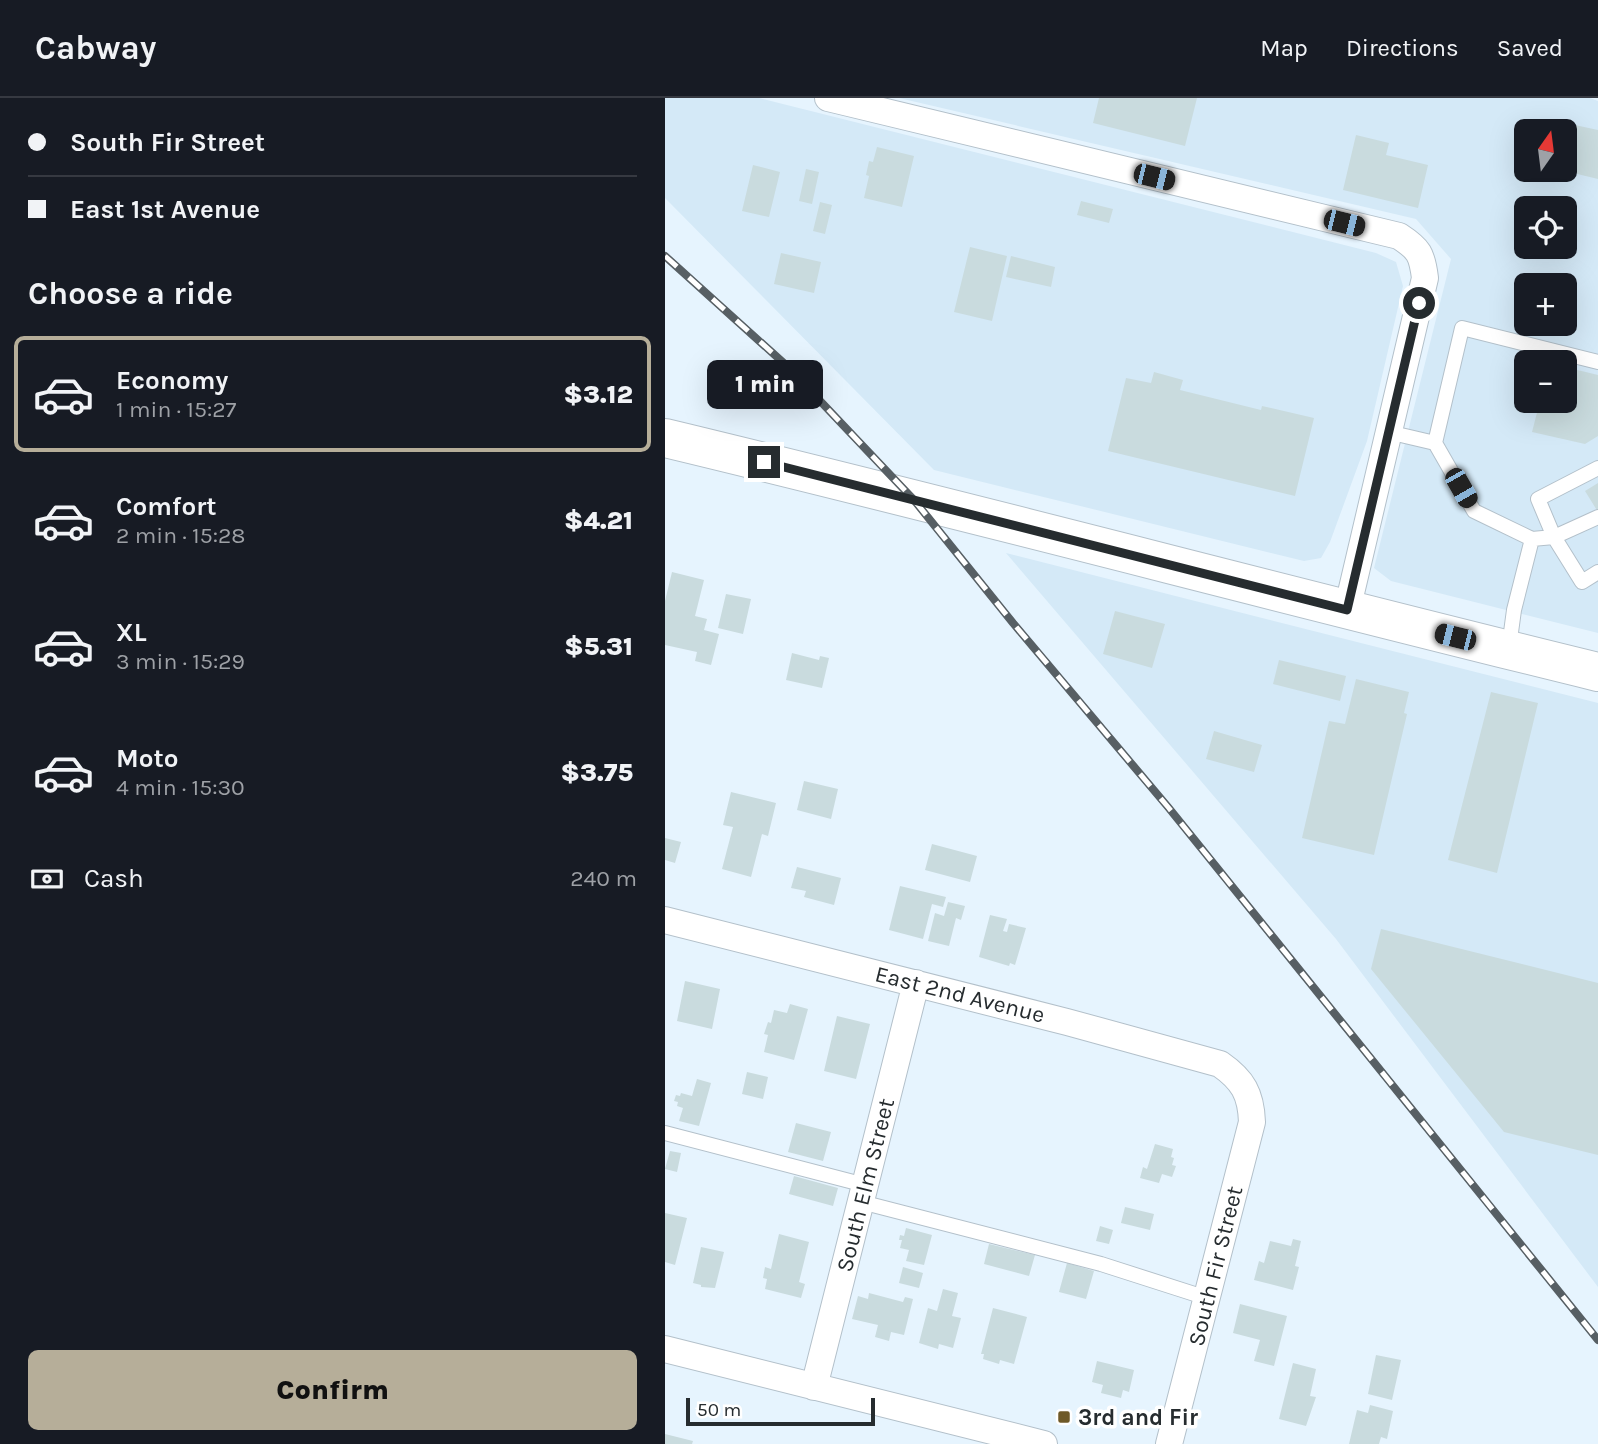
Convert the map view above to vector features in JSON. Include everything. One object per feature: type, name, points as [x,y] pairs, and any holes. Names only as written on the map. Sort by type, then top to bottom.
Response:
[{"type":"main road","points":[[665,438],[1598,671]]},
{"type":"street","points":[[828,98],[1399,236],[1414,246],[1423,260],[1425,278],[1347,610]]},
{"type":"street","name":"East 2nd Avenue","points":[[665,920],[916,982],[1220,1064],[1235,1075],[1245,1088]]},
{"type":"street","name":"South Elm Street","points":[[814,1387],[916,982]]},
{"type":"street","name":"South Fir Street","points":[[1169,1444],[1252,1122],[1251,1104],[1245,1088]]},
{"type":"street","points":[[665,1349],[1044,1444]]},
{"type":"lane","points":[[1598,362],[1462,328],[1434,443],[1474,511],[1532,539],[1554,537],[1598,517]]},
{"type":"lane","points":[[1388,432],[1434,443]]},
{"type":"lane","points":[[1598,468],[1538,499],[1554,537],[1582,582],[1598,589]]},
{"type":"lane","points":[[1509,650],[1514,610],[1532,539]]},
{"type":"lane","points":[[1582,582],[1598,572]]},
{"type":"lane","points":[[665,1133],[1207,1298]]},
{"type":"shaded area","points":[[665,98],[759,98],[1376,253],[1396,262],[1403,286],[1367,441],[1330,542],[1321,558],[1304,561],[934,470],[665,198]]},
{"type":"shaded area","points":[[899,98],[1590,98],[1598,101],[1598,633],[1391,581],[1374,568],[1451,259],[1416,219]]},
{"type":"shaded area","points":[[1006,553],[1598,703],[1598,1287],[1336,939]]},
{"type":"building","points":[[1099,98],[1197,98],[1185,146],[1093,123]]},
{"type":"building","points":[[1577,126],[1598,130],[1598,179],[1577,174]]},
{"type":"building","points":[[1356,135],[1389,143],[1386,155],[1428,165],[1418,208],[1343,190]]},
{"type":"building","points":[[877,147],[914,156],[902,207],[864,198],[869,161],[873,162]]},
{"type":"building","points":[[753,165],[780,172],[769,217],[742,211]]},
{"type":"building","points":[[806,169],[819,172],[812,204],[799,201]]},
{"type":"building","points":[[1081,201],[1113,209],[1109,223],[1077,215]]},
{"type":"building","points":[[820,202],[832,205],[825,234],[813,231]]},
{"type":"building","points":[[970,247],[1007,256],[992,321],[954,312]]},
{"type":"building","points":[[781,253],[821,262],[814,293],[774,284]]},
{"type":"building","points":[[1011,256],[1055,267],[1051,287],[1006,277]]},
{"type":"building","points":[[1577,370],[1598,375],[1598,436],[1585,444],[1532,432],[1537,413],[1577,413]]},
{"type":"building","points":[[1154,372],[1183,380],[1180,390],[1261,410],[1262,406],[1314,418],[1295,496],[1108,451],[1126,378],[1151,383]]},
{"type":"building","points":[[1598,483],[1598,512],[1585,491]]},
{"type":"building","points":[[672,572],[704,580],[695,616],[707,619],[704,630],[719,634],[711,665],[695,661],[697,652],[665,645],[665,601]]},
{"type":"building","points":[[726,594],[751,599],[743,634],[718,628]]},
{"type":"building","points":[[1115,611],[1165,624],[1152,668],[1103,654]]},
{"type":"building","points":[[792,653],[819,660],[820,656],[829,658],[822,688],[786,680]]},
{"type":"building","points":[[1279,660],[1346,676],[1340,701],[1273,684]]},
{"type":"building","points":[[1356,679],[1409,692],[1404,713],[1407,714],[1374,855],[1302,838],[1329,721],[1345,724]]},
{"type":"building","points":[[1491,692],[1538,703],[1497,873],[1448,860]]},
{"type":"building","points":[[1214,731],[1262,745],[1254,772],[1206,759]]},
{"type":"building","points":[[804,781],[838,789],[831,819],[797,810]]},
{"type":"building","points":[[731,792],[776,803],[768,836],[762,834],[751,877],[722,869],[733,827],[723,825]]},
{"type":"building","points":[[665,838],[681,842],[675,863],[665,860]]},
{"type":"building","points":[[932,844],[977,856],[970,882],[925,870]]},
{"type":"building","points":[[797,867],[841,878],[834,905],[804,897],[806,891],[791,888]]},
{"type":"building","points":[[900,886],[946,897],[943,907],[932,904],[923,939],[889,930]]},
{"type":"building","points":[[948,902],[965,906],[961,920],[956,918],[949,946],[928,941],[935,913],[944,916]]},
{"type":"building","points":[[990,915],[1007,919],[1003,931],[1007,932],[1009,924],[1026,928],[1015,965],[1010,963],[1009,966],[979,957]]},
{"type":"building","points":[[1381,929],[1598,983],[1598,1155],[1504,1132],[1371,969]]},
{"type":"building","points":[[685,981],[720,989],[712,1029],[677,1021]]},
{"type":"building","points":[[790,1004],[808,1009],[794,1060],[764,1052],[768,1035],[764,1034],[768,1022],[771,1023],[774,1010],[787,1013]]},
{"type":"building","points":[[837,1016],[870,1024],[856,1079],[824,1071]]},
{"type":"building","points":[[747,1072],[768,1077],[763,1099],[742,1094]]},
{"type":"building","points":[[697,1079],[711,1083],[699,1126],[679,1121],[683,1108],[677,1106],[678,1102],[674,1101],[676,1095],[680,1096],[681,1093],[692,1096]]},
{"type":"building","points":[[796,1123],[831,1132],[823,1161],[788,1152]]},
{"type":"building","points":[[1155,1144],[1173,1149],[1172,1165],[1176,1166],[1172,1177],[1162,1174],[1159,1183],[1140,1178],[1143,1167],[1147,1169]]},
{"type":"building","points":[[670,1151],[681,1153],[677,1172],[665,1169]]},
{"type":"building","points":[[794,1176],[838,1188],[833,1206],[789,1194]]},
{"type":"building","points":[[1125,1207],[1154,1214],[1150,1230],[1121,1223]]},
{"type":"building","points":[[665,1213],[687,1218],[675,1265],[665,1262]]},
{"type":"building","points":[[1100,1226],[1113,1230],[1109,1244],[1096,1241]]},
{"type":"building","points":[[906,1228],[932,1235],[924,1265],[906,1261],[909,1250],[900,1248],[902,1240],[899,1240],[900,1235],[904,1236]]},
{"type":"building","points":[[779,1234],[809,1242],[799,1282],[805,1284],[801,1298],[765,1289],[765,1267],[771,1269]]},
{"type":"building","points":[[1293,1239],[1301,1241],[1295,1266],[1299,1267],[1293,1290],[1254,1280],[1259,1261],[1264,1263],[1270,1241],[1291,1246]]},
{"type":"building","points":[[989,1244],[1035,1255],[1029,1276],[984,1264]]},
{"type":"building","points":[[701,1247],[724,1252],[715,1288],[701,1287],[693,1283]]},
{"type":"building","points":[[1067,1263],[1094,1271],[1086,1299],[1059,1292]]},
{"type":"building","points":[[903,1267],[923,1273],[919,1288],[899,1283]]},
{"type":"building","points":[[943,1289],[958,1293],[952,1316],[961,1318],[953,1348],[939,1344],[938,1349],[919,1343],[928,1308],[937,1311]]},
{"type":"building","points":[[869,1293],[903,1302],[905,1297],[913,1299],[904,1335],[891,1332],[889,1341],[875,1337],[878,1325],[852,1319],[858,1296],[868,1299]]},
{"type":"building","points":[[1240,1304],[1287,1316],[1274,1366],[1254,1361],[1260,1340],[1233,1333]]},
{"type":"building","points":[[993,1308],[1027,1317],[1014,1364],[1000,1360],[999,1364],[983,1359],[984,1354],[981,1354]]},
{"type":"building","points":[[1376,1355],[1401,1360],[1392,1400],[1368,1394]]},
{"type":"building","points":[[1097,1361],[1134,1370],[1129,1392],[1123,1390],[1121,1398],[1101,1393],[1103,1385],[1092,1382]]},
{"type":"building","points":[[1293,1363],[1316,1369],[1310,1396],[1316,1397],[1306,1426],[1279,1419]]},
{"type":"building","points":[[1370,1405],[1393,1411],[1387,1439],[1381,1437],[1379,1444],[1349,1444],[1357,1410],[1368,1413]]},
{"type":"building","points":[[665,1434],[693,1441],[692,1444],[665,1444]]},
{"type":"railway","points":[[665,256],[787,366],[914,500],[1013,623],[1168,807],[1598,1340]]},
{"type":"place","name":"3rd and Fir","points":[[1064,1417]]},
{"type":"route","points":[[764,462],[1347,610],[1419,303]]}]
